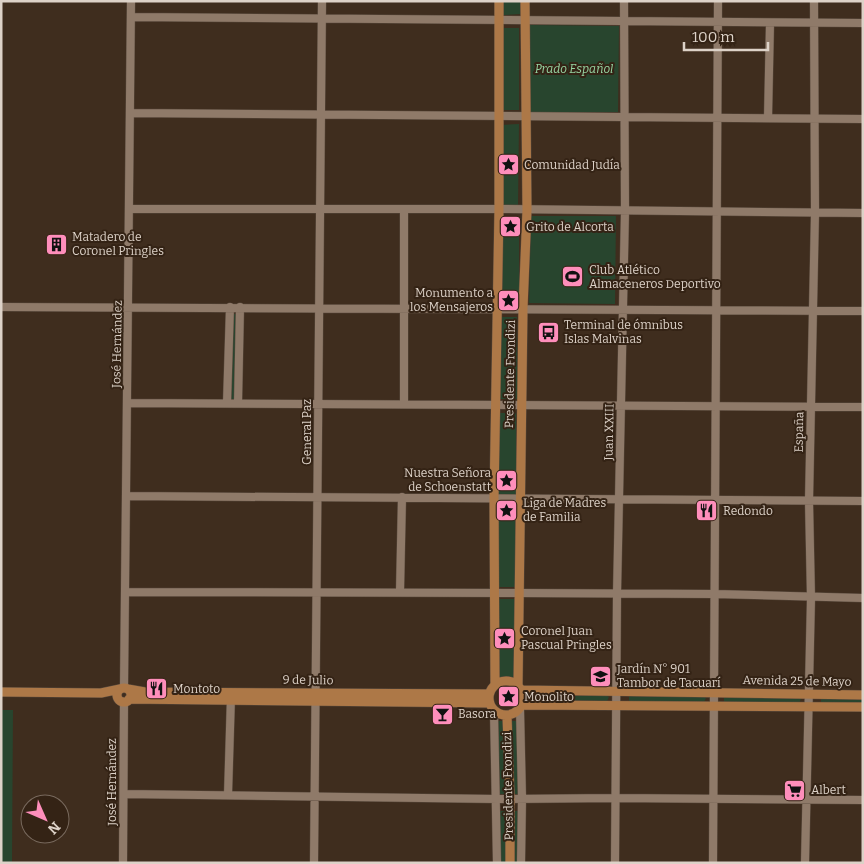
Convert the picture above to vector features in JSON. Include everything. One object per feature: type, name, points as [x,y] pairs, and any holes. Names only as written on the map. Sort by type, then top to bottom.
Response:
[{"type":"main road","name":"Presidente Frondizi","points":[[495,685],[494,498],[499,1]]},
{"type":"main road","name":"Presidente Frondizi","points":[[519,688],[523,308],[527,210],[525,1]]},
{"type":"main road","points":[[505,681],[514,683],[519,688],[523,700],[521,707],[514,714],[507,716],[494,712],[489,699],[495,685],[505,681]]},
{"type":"main road","name":"Avenida 25 de Mayo","points":[[519,688],[616,692],[863,695]]},
{"type":"main road","name":"9 de Julio","points":[[101,693],[124,689],[145,692],[231,696],[489,699]]},
{"type":"main road","points":[[1,692],[101,693],[124,700],[131,695],[124,689]]},
{"type":"main road","name":"9 de Julio","points":[[124,700],[231,696]]},
{"type":"main road","name":"Avenida 25 de Mayo","points":[[521,707],[616,705],[863,707]]},
{"type":"main road","name":"Presidente Frondizi","points":[[507,716],[510,863]]},
{"type":"street","name":"José Hernández","points":[[124,689],[131,1]]},
{"type":"street","name":"General Paz","points":[[314,863],[322,1]]},
{"type":"street","name":"Juan XXIII","points":[[615,863],[617,594],[625,211],[623,117],[624,1]]},
{"type":"street","points":[[713,863],[718,1]]},
{"type":"street","name":"España","points":[[805,863],[810,694],[809,501],[815,213],[814,1]]},
{"type":"street","points":[[131,17],[863,23]]},
{"type":"street","points":[[768,118],[770,23]]},
{"type":"street","points":[[130,113],[863,119]]},
{"type":"street","points":[[129,209],[498,209],[863,213]]},
{"type":"street","points":[[404,209],[404,403]]},
{"type":"street","points":[[1,306],[863,311]]},
{"type":"street","points":[[227,402],[230,307]]},
{"type":"street","points":[[238,402],[240,307]]},
{"type":"street","points":[[127,403],[238,402],[863,407]]},
{"type":"street","points":[[126,496],[863,501]]},
{"type":"street","points":[[400,592],[402,497]]},
{"type":"street","points":[[126,592],[715,594],[863,598]]},
{"type":"street","points":[[228,795],[231,696]]},
{"type":"street","name":"José Hernández","points":[[123,863],[124,700]]},
{"type":"street","name":"Presidente Frondizi","points":[[521,707],[521,863]]},
{"type":"street","name":"Presidente Frondizi","points":[[494,712],[497,863]]},
{"type":"street","points":[[124,794],[497,799],[863,800]]},
{"type":"green space","points":[[504,1],[521,1],[521,14],[504,15]]},
{"type":"green space","name":"Prado Español","points":[[530,25],[619,26],[618,112],[530,112]]},
{"type":"green space","points":[[502,28],[519,28],[519,110],[502,110]]},
{"type":"green space","points":[[519,124],[518,206],[501,206],[501,125]]},
{"type":"green space","name":"Club Atlético Almaceneros Deportivo","points":[[531,216],[616,216],[615,304],[529,303]]},
{"type":"green space","points":[[502,222],[519,222],[519,303],[502,303]]},
{"type":"green space","points":[[233,314],[238,314],[236,399],[231,399]]},
{"type":"green space","points":[[500,317],[517,317],[517,399],[499,399]]},
{"type":"green space","points":[[499,413],[516,413],[516,495],[499,495]]},
{"type":"green space","points":[[498,506],[515,506],[515,587],[498,587]]},
{"type":"green space","points":[[498,599],[515,599],[515,680],[497,680]]},
{"type":"green space","points":[[532,695],[609,697],[607,701],[532,700],[530,699]]},
{"type":"green space","points":[[629,696],[706,698],[704,702],[629,701]]},
{"type":"green space","points":[[724,698],[801,699],[799,703],[724,702]]},
{"type":"green space","points":[[821,698],[863,698],[863,703],[821,703]]},
{"type":"green space","points":[[1,710],[13,710],[12,863],[1,863]]},
{"type":"green space","points":[[498,721],[504,721],[506,794],[500,794]]},
{"type":"green space","points":[[510,721],[516,721],[519,794],[513,794]]},
{"type":"green space","points":[[500,811],[505,811],[505,863],[499,863]]},
{"type":"green space","points":[[512,811],[518,811],[518,863],[512,863]]},
{"type":"place","name":"Comunidad Judía","points":[[508,165]]},
{"type":"place","name":"Grito de Alcorta","points":[[510,227]]},
{"type":"place","name":"Matadero de Coronel Pringles","points":[[56,244]]},
{"type":"place","name":"Club Atlético Almaceneros Deportivo","points":[[573,277]]},
{"type":"place","name":"Monumento a los Mensajeros","points":[[509,300]]},
{"type":"place","name":"Terminal de ómnibus Islas Malvinas","points":[[548,332]]},
{"type":"place","name":"Nuestra Señora de Schoenstatt","points":[[507,480]]},
{"type":"place","name":"Liga de Madres de Familia","points":[[507,510]]},
{"type":"place","name":"Redondo","points":[[707,511]]},
{"type":"place","name":"Coronel Juan Pascual Pringles","points":[[505,638]]},
{"type":"place","name":"Jardín N° 901 Tambor de Tacuarí","points":[[601,676]]},
{"type":"place","name":"Montoto","points":[[157,689]]},
{"type":"place","name":"Monolito","points":[[508,697]]},
{"type":"place","name":"Basora","points":[[442,714]]},
{"type":"place","name":"Albert","points":[[795,790]]}]
